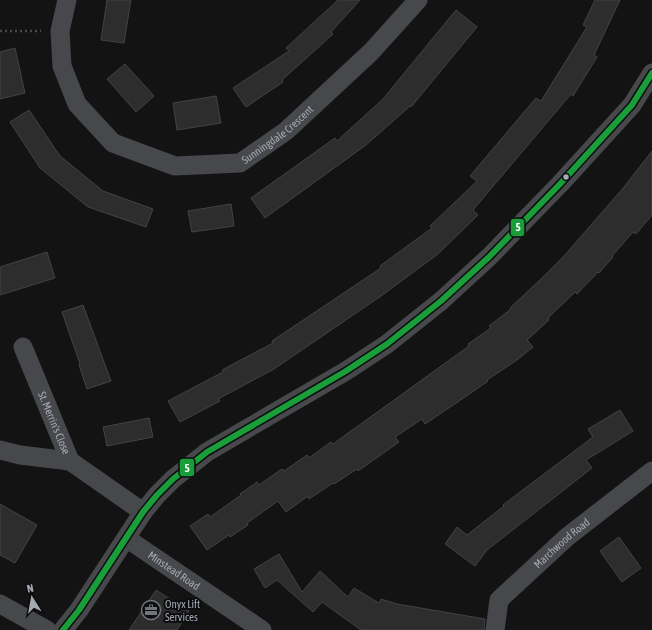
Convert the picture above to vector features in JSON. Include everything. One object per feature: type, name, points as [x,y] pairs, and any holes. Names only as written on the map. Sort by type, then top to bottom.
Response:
[{"type":"street","name":"Sunningdale Crescent","points":[[67,0],[60,31],[62,66],[77,104],[113,143],[175,166],[240,163],[286,131],[371,52],[418,0]]},
{"type":"street","points":[[63,630],[79,610],[143,512],[156,495],[173,479],[207,452],[346,371],[386,344],[441,301],[489,257],[560,184],[632,105],[652,73]]},
{"type":"street","name":"St. Merrin's Close","points":[[23,347],[70,461],[143,512]]},
{"type":"street","points":[[0,450],[20,455],[70,461]]},
{"type":"street","name":"Marchwood Road","points":[[495,630],[499,600],[567,537],[652,471]]},
{"type":"street","name":"Minstead Road","points":[[126,538],[262,630]]},
{"type":"street","points":[[0,604],[47,630]]},
{"type":"path","points":[[0,31],[60,31]]},
{"type":"building","points":[[107,0],[131,0],[124,43],[101,40]]},
{"type":"building","points":[[338,0],[360,0],[331,32],[333,34],[282,80],[283,82],[246,107],[233,88],[289,51],[286,48]]},
{"type":"building","points":[[595,0],[620,0],[594,55],[597,57],[573,96],[571,94],[473,210],[478,215],[438,254],[381,296],[274,369],[218,399],[220,401],[180,422],[168,401],[223,372],[222,370],[273,343],[272,341],[381,268],[380,266],[432,228],[430,226],[477,181],[470,176],[536,98],[541,101],[587,27],[583,25]]},
{"type":"building","points":[[456,10],[477,27],[411,107],[410,106],[366,145],[265,218],[251,198],[335,138],[337,141],[383,99]]},
{"type":"building","points":[[15,48],[25,93],[0,99],[0,52]]},
{"type":"building","points":[[125,64],[154,96],[136,112],[107,79]]},
{"type":"building","points":[[216,96],[221,123],[177,130],[173,103]]},
{"type":"building","points":[[29,110],[60,156],[103,191],[153,209],[146,227],[88,207],[40,168],[10,122]]},
{"type":"building","points":[[652,151],[652,215],[636,234],[633,232],[599,273],[598,272],[577,294],[575,292],[548,318],[549,320],[527,340],[533,347],[517,360],[487,380],[488,381],[425,424],[422,419],[395,437],[399,442],[358,471],[357,469],[309,499],[308,496],[286,512],[278,501],[247,523],[248,525],[230,537],[229,535],[207,550],[190,526],[208,514],[210,517],[257,482],[259,485],[282,469],[284,471],[307,455],[309,458],[331,442],[333,444],[469,346],[468,344],[491,328],[489,326],[511,309],[510,308],[564,256],[624,187]]},
{"type":"building","points":[[231,204],[234,226],[192,232],[188,211]]},
{"type":"building","points":[[47,252],[55,278],[0,295],[0,267]]},
{"type":"building","points":[[83,305],[111,381],[87,389],[62,312]]},
{"type":"building","points":[[620,410],[633,431],[586,460],[592,468],[487,550],[475,566],[445,544],[457,527],[467,535],[504,506],[503,505],[593,437],[588,429]]},
{"type":"building","points":[[149,418],[153,437],[107,446],[103,427]]},
{"type":"building","points":[[0,504],[37,525],[15,563],[0,555]]},
{"type":"building","points":[[619,537],[641,568],[622,582],[600,551]]},
{"type":"building","points":[[279,554],[302,592],[320,571],[348,597],[354,588],[379,603],[381,599],[397,604],[485,619],[484,630],[361,630],[322,602],[313,612],[277,580],[265,588],[254,569]]},
{"type":"building","points":[[156,590],[189,611],[177,630],[129,630]]},
{"type":"transit line","name":"5","points":[[63,630],[79,610],[143,512],[173,479],[207,452],[346,371],[387,344],[441,301],[489,257],[560,184],[632,105],[652,73]]},
{"type":"place","name":"Onyx Lift Services","points":[[151,610]]}]
